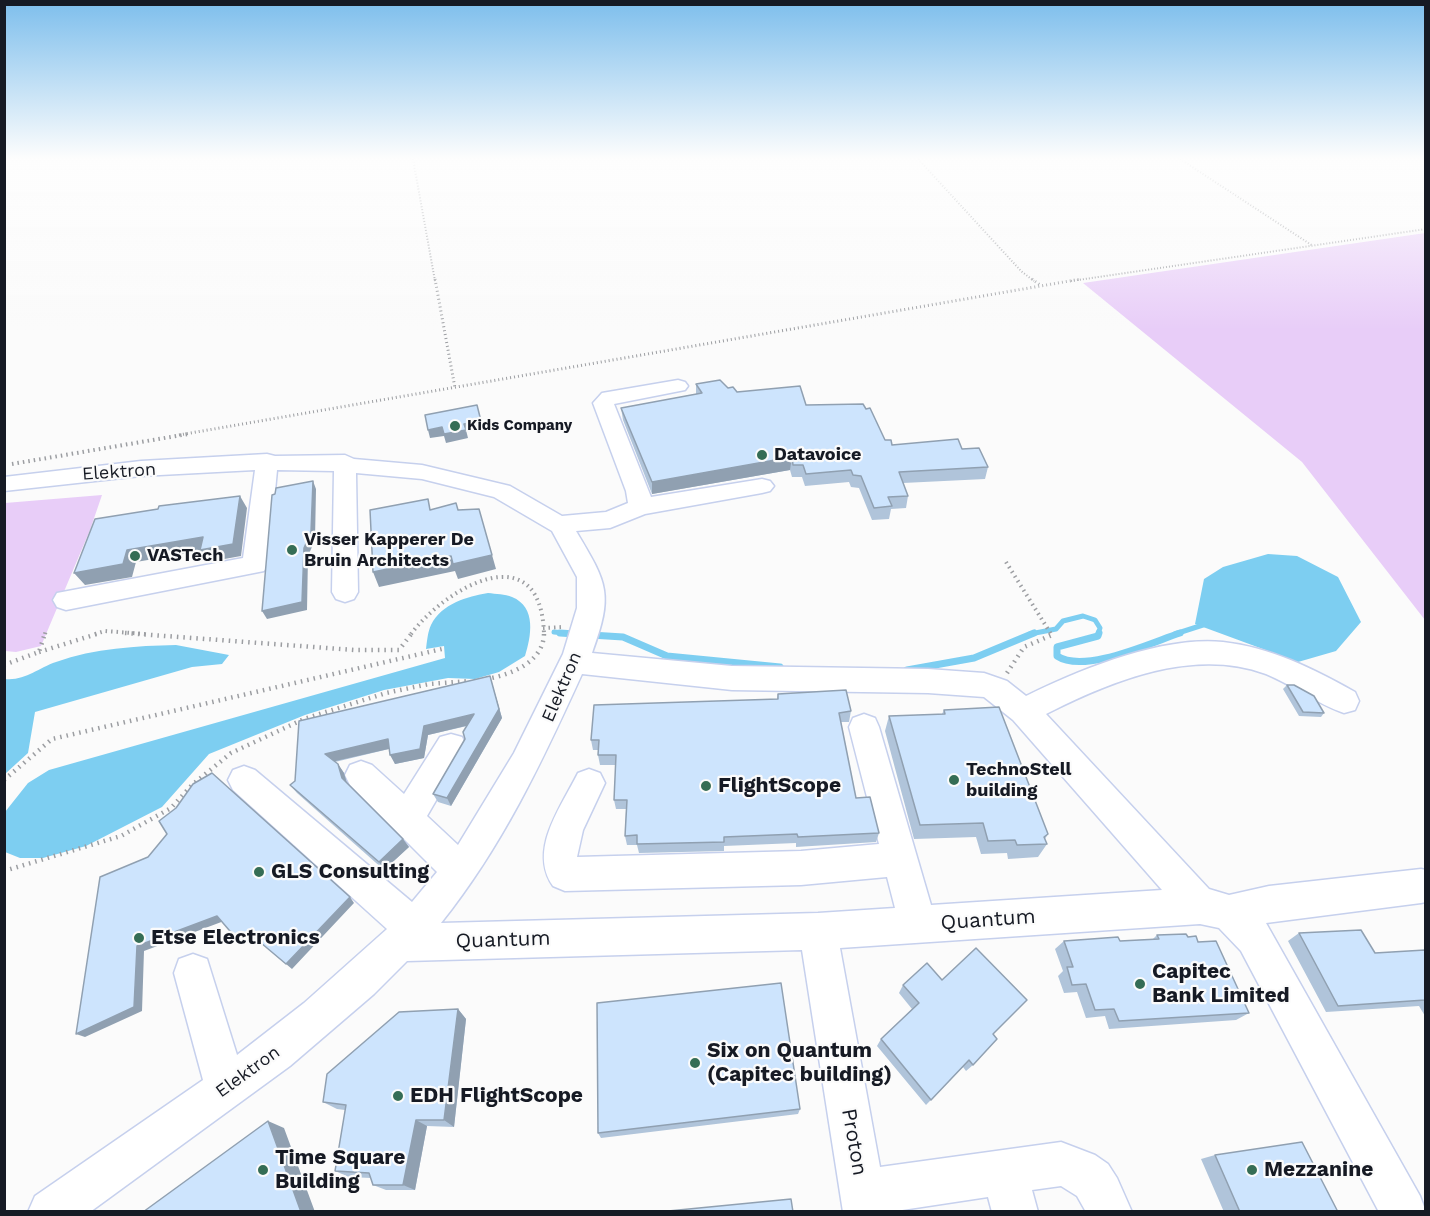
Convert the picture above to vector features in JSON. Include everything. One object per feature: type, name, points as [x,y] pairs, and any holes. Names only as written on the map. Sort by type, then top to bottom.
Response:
[{"type":"street","points":[[640,507],[638,491],[603,403],[606,398],[678,386]]},
{"type":"street","points":[[66,600],[255,565],[252,495],[267,461]]},
{"type":"street","name":"Elektron","points":[[4,484],[84,474],[267,461],[345,462],[428,473],[475,485],[533,506],[559,524],[580,551],[590,573],[592,586],[579,646],[520,778],[487,834],[406,935],[307,1029],[51,1212]]},
{"type":"street","points":[[345,462],[345,592]]},
{"type":"street","points":[[559,524],[610,520],[640,507],[762,486]]},
{"type":"street","points":[[580,551],[610,520]]},
{"type":"street","points":[[579,646],[732,678],[928,681],[984,685],[997,689],[1024,711],[1215,910],[1254,938],[1404,1212]]},
{"type":"street","points":[[1024,711],[1088,680],[1203,653],[1255,659],[1308,679],[1344,701]]},
{"type":"street","points":[[864,727],[918,924]]},
{"type":"street","points":[[407,818],[451,747]]},
{"type":"street","points":[[361,775],[460,870]]},
{"type":"street","points":[[244,780],[406,935]]},
{"type":"street","points":[[590,783],[558,852],[559,866],[565,874],[801,868],[900,859]]},
{"type":"street","name":"Quantum","points":[[406,935],[818,931],[1215,910],[1421,886]]},
{"type":"street","name":"Proton","points":[[818,931],[865,1202]]},
{"type":"street","points":[[194,973],[226,1089]]},
{"type":"street","points":[[865,1202],[1010,1192],[1061,1164],[1080,1168],[1100,1188],[1109,1212]]},
{"type":"path","points":[[423,216],[455,388]]},
{"type":"path","points":[[970,216],[1021,271],[1040,285]]},
{"type":"path","points":[[1267,216],[1313,246]]},
{"type":"path","points":[[4,465],[1020,291],[1040,285],[1425,229]]},
{"type":"path","points":[[997,689],[1024,647],[1052,635],[1006,562]]},
{"type":"path","points":[[388,661],[434,608],[461,588],[494,577],[523,580],[536,594],[541,610],[544,641],[537,654],[519,669],[484,680]]},
{"type":"path","points":[[39,652],[46,630]]},
{"type":"path","points":[[4,665],[105,631],[354,650],[399,650]]},
{"type":"path","points":[[4,780],[52,739],[442,649]]},
{"type":"path","points":[[4,871],[121,836],[171,808],[192,786],[231,753],[304,719],[386,693],[429,684],[474,681]]},
{"type":"shaded area","points":[[1426,233],[1425,620],[1302,462],[1083,283]]},
{"type":"shaded area","points":[[102,495],[90,530],[41,646],[16,652],[5,651],[5,503]]},
{"type":"water","points":[[1268,554],[1297,556],[1338,577],[1361,622],[1336,651],[1298,662],[1195,624],[1204,579],[1223,567]]},
{"type":"water","points":[[488,593],[509,596],[520,602],[529,615],[530,632],[525,656],[499,672],[475,679],[448,678],[384,690],[305,715],[209,754],[162,807],[86,846],[43,858],[20,858],[5,852],[5,812],[28,783],[49,770],[445,658],[444,646],[426,649],[429,630],[436,617],[456,602]]},
{"type":"water","points":[[176,645],[229,655],[222,664],[192,667],[35,712],[28,753],[5,774],[5,679],[19,678],[71,657],[101,651]]},
{"type":"building","name":"Datavoice","points":[[720,380],[728,388],[733,387],[737,392],[800,386],[806,405],[863,404],[866,409],[870,408],[885,440],[891,440],[892,445],[958,439],[962,449],[979,448],[988,467],[899,472],[908,496],[888,497],[892,506],[874,508],[861,476],[853,475],[851,470],[806,474],[803,465],[793,465],[792,457],[652,482],[621,408],[702,393],[696,384]]},
{"type":"building","points":[[477,405],[481,421],[464,424],[466,430],[444,434],[442,427],[428,430],[425,415]]},
{"type":"building","name":"Visser Kapperer De Bruin Architects","points":[[313,481],[311,532],[304,548],[302,602],[262,611],[272,495],[275,494],[276,488]]},
{"type":"building","points":[[240,496],[233,544],[200,550],[203,537],[127,550],[123,564],[74,573],[95,519],[158,509],[159,506]]},
{"type":"building","points":[[428,499],[430,510],[456,503],[458,510],[479,509],[492,555],[453,564],[451,556],[373,572],[370,510]]},
{"type":"building","points":[[490,676],[499,709],[447,798],[433,794],[465,739],[463,732],[474,714],[424,726],[420,749],[390,755],[388,739],[325,754],[338,764],[342,778],[403,839],[379,862],[290,785],[295,781],[299,721]]},
{"type":"building","points":[[1287,685],[1294,685],[1314,696],[1324,713],[1303,712]]},
{"type":"building","name":"FlightScope","points":[[846,690],[851,711],[839,713],[856,798],[870,797],[879,833],[798,837],[797,834],[724,837],[724,842],[637,844],[637,835],[625,836],[627,800],[614,800],[616,755],[598,755],[599,740],[591,740],[594,705],[778,699],[778,694]]},
{"type":"building","name":"TechnoStell building","points":[[999,707],[1048,834],[1044,837],[1047,844],[1017,845],[1015,840],[988,841],[983,823],[920,825],[889,716],[945,714],[944,710]]},
{"type":"building","points":[[212,773],[350,897],[286,964],[248,932],[235,937],[217,916],[137,946],[134,1007],[76,1034],[100,877],[148,857],[167,834],[159,821],[176,808],[193,784]]},
{"type":"building","points":[[1361,930],[1375,953],[1425,950],[1425,1000],[1338,1006],[1299,933]]},
{"type":"building","name":"Capitec Bank Limited","points":[[1186,934],[1188,937],[1196,936],[1198,942],[1216,941],[1249,1013],[1119,1021],[1114,1009],[1095,1010],[1086,984],[1072,985],[1067,967],[1073,967],[1064,941],[1118,937],[1120,941],[1159,939],[1157,935]]},
{"type":"building","points":[[976,948],[1027,1000],[993,1034],[997,1039],[973,1065],[969,1060],[931,1100],[881,1039],[919,1003],[903,985],[927,963],[942,980]]},
{"type":"building","name":"Six on Quantum (Capitec building)","points":[[781,983],[800,1109],[598,1133],[597,1003]]},
{"type":"building","name":"EDH FlightScope","points":[[458,1009],[444,1120],[416,1120],[403,1185],[373,1185],[369,1173],[335,1171],[346,1105],[323,1102],[327,1074],[399,1012]]},
{"type":"building","name":"Time Square Building","points":[[268,1121],[301,1212],[143,1212]]},
{"type":"building","name":"Mezzanine","points":[[1302,1142],[1338,1212],[1240,1212],[1215,1155]]},
{"type":"building","points":[[791,1199],[793,1212],[658,1212]]},
{"type":"waterway","points":[[1033,633],[1056,629],[1063,621],[1083,616],[1095,620],[1100,628],[1098,634]]},
{"type":"waterway","points":[[1175,634],[1206,624]]},
{"type":"waterway","points":[[554,632],[575,634],[560,633]]},
{"type":"waterway","points":[[907,670],[974,658],[1033,633]]},
{"type":"waterway","points":[[1099,633],[1098,636],[1057,647],[1057,656],[1069,661],[1100,659],[1180,633]]},
{"type":"waterway","points":[[591,635],[623,637],[667,656],[780,667]]},
{"type":"place","name":"Kids Company","points":[[455,426]]},
{"type":"place","name":"Datavoice","points":[[762,455]]},
{"type":"place","name":"Visser Kapperer De Bruin Architects","points":[[292,550]]},
{"type":"place","name":"VASTech","points":[[135,556]]},
{"type":"place","name":"TechnoStell building","points":[[954,780]]},
{"type":"place","name":"FlightScope","points":[[706,786]]},
{"type":"place","name":"GLS Consulting","points":[[259,872]]},
{"type":"place","name":"Etse Electronics","points":[[139,938]]},
{"type":"place","name":"Capitec Bank Limited","points":[[1140,984]]},
{"type":"place","name":"Six on Quantum (Capitec building)","points":[[695,1063]]},
{"type":"place","name":"EDH FlightScope","points":[[398,1096]]},
{"type":"place","name":"Time Square Building","points":[[263,1170]]},
{"type":"place","name":"Mezzanine","points":[[1252,1170]]}]
